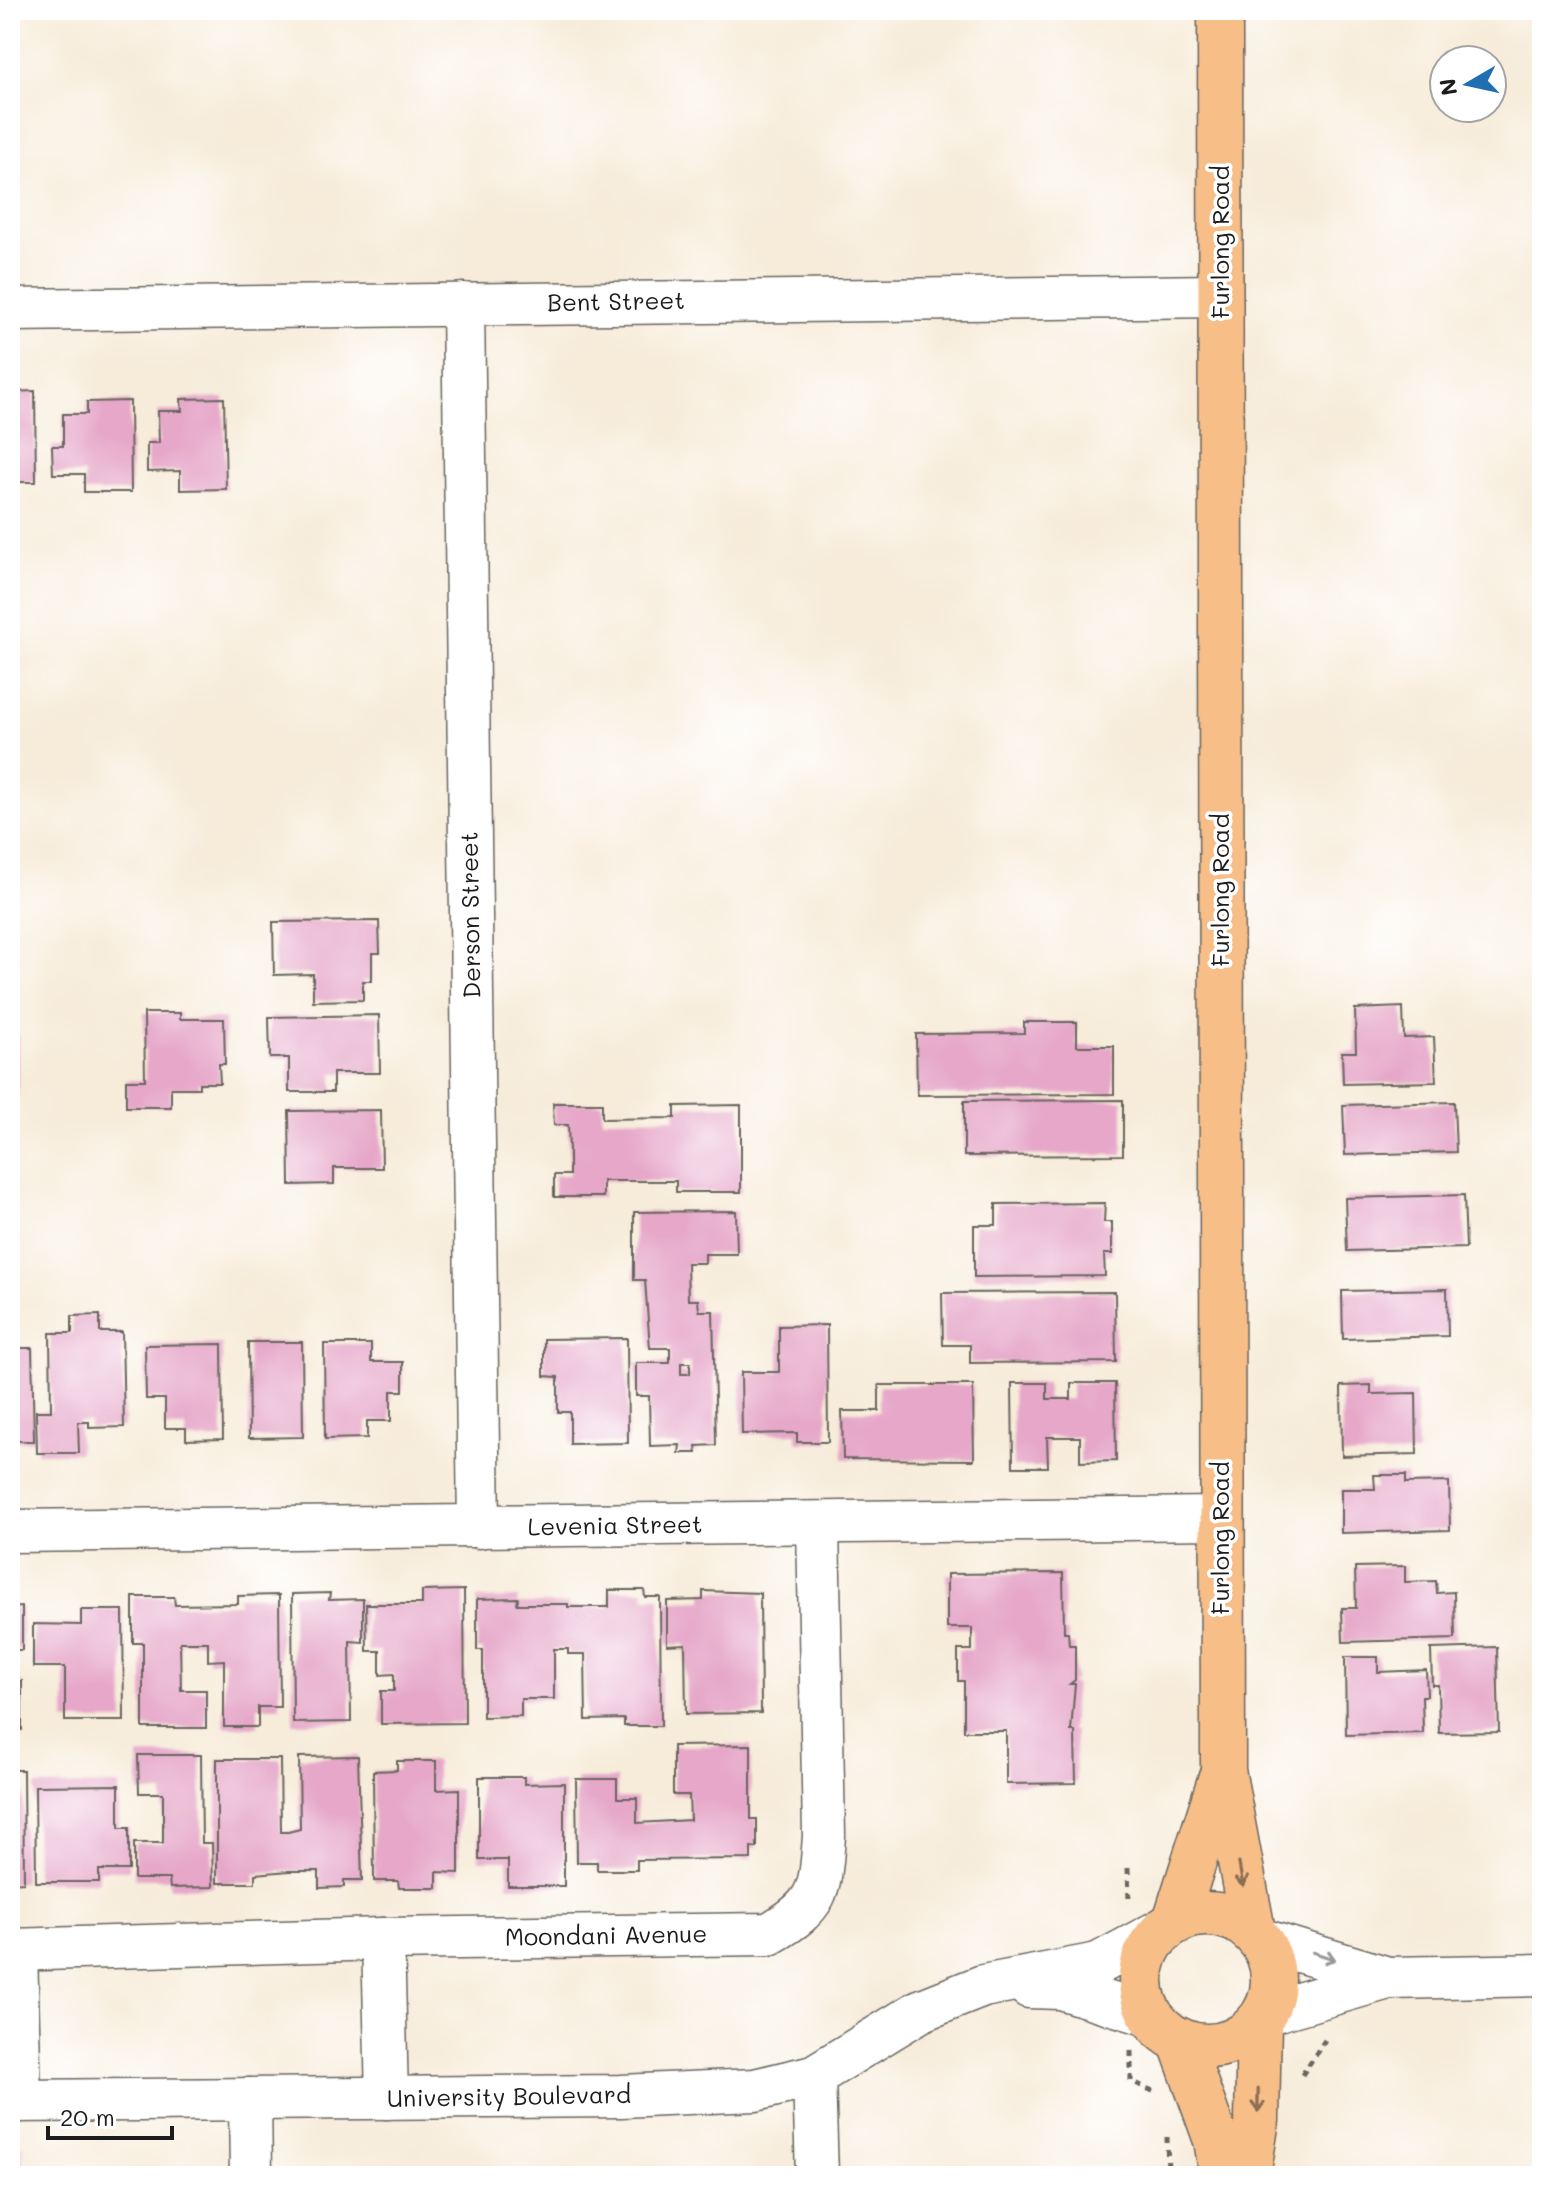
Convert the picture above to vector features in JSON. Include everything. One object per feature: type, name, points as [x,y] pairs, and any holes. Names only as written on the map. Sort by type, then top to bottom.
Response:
[{"type":"main road","name":"Furlong Road","points":[[1220,10],[1220,1518],[1223,1770],[1256,1935]]},
{"type":"main road","name":"Furlong Road","points":[[1171,1924],[1223,1770]]},
{"type":"main road","points":[[1166,2028],[1201,2046],[1222,2045],[1242,2037],[1261,2018],[1272,1996],[1270,1956],[1256,1935],[1239,1921],[1207,1913],[1171,1924],[1153,1941],[1144,1959],[1143,1998],[1166,2028],[1216,2140],[1222,2176]]},
{"type":"main road","points":[[1248,2176],[1257,2120],[1261,2018]]},
{"type":"street","name":"Bent Street","points":[[10,310],[1221,296]]},
{"type":"street","name":"Derson Street","points":[[463,304],[479,1527]]},
{"type":"street","name":"Levenia Street","points":[[10,1531],[1220,1518]]},
{"type":"street","name":"Moondani Avenue","points":[[13,1950],[383,1939],[769,1934],[799,1917],[820,1887],[824,1836],[818,1524]]},
{"type":"street","name":"University Boulevard","points":[[15,2101],[621,2096],[755,2090],[814,2076],[920,2011],[983,1986],[1098,1964],[1171,1924]]},
{"type":"street","points":[[1256,1935],[1388,1978]]},
{"type":"street","points":[[383,1939],[387,2098]]},
{"type":"street","points":[[13,1950],[15,2101]]},
{"type":"street","points":[[1261,2018],[1388,1978],[1542,1975]]},
{"type":"street","name":"University Boulevard","points":[[983,1986],[1060,1988],[1166,2028]]},
{"type":"street","points":[[814,2076],[817,2176]]},
{"type":"street","points":[[250,2099],[251,2176]]},
{"type":"shaded area","points":[[10,2145],[24,2145],[24,2176],[10,2176]]},
{"type":"building","points":[[35,391],[36,482],[10,482],[10,392]]},
{"type":"building","points":[[224,398],[226,489],[180,490],[180,471],[147,472],[147,443],[159,443],[158,411],[182,411],[181,399]]},
{"type":"building","points":[[130,401],[131,492],[84,492],[84,474],[53,474],[52,446],[63,446],[63,414],[87,414],[87,402]]},
{"type":"building","points":[[379,921],[380,953],[372,953],[372,981],[363,981],[363,1000],[313,1001],[313,974],[274,975],[273,922]]},
{"type":"building","points":[[1403,1007],[1404,1038],[1434,1037],[1436,1082],[1343,1084],[1342,1052],[1356,1052],[1355,1009]]},
{"type":"building","points":[[144,1013],[180,1013],[180,1019],[224,1019],[225,1064],[219,1064],[220,1083],[199,1083],[199,1088],[171,1088],[171,1107],[126,1107],[126,1080],[145,1080]]},
{"type":"building","points":[[379,1015],[380,1073],[333,1073],[333,1092],[289,1092],[289,1058],[270,1058],[269,1017]]},
{"type":"building","points":[[1024,1022],[1077,1022],[1077,1046],[1114,1046],[1114,1094],[917,1095],[916,1034],[1024,1033]]},
{"type":"building","points":[[10,1035],[18,1035],[18,1089],[10,1089]]},
{"type":"building","points":[[1123,1100],[1123,1155],[964,1156],[964,1101]]},
{"type":"building","points":[[1454,1102],[1456,1152],[1345,1155],[1343,1105]]},
{"type":"building","points":[[553,1103],[602,1103],[602,1119],[675,1118],[675,1106],[741,1105],[741,1192],[676,1192],[676,1181],[603,1181],[603,1197],[554,1197],[554,1175],[569,1175],[569,1150],[568,1125],[554,1125]]},
{"type":"building","points":[[381,1110],[382,1168],[334,1168],[334,1184],[290,1185],[289,1111]]},
{"type":"building","points":[[1464,1195],[1466,1248],[1347,1251],[1345,1198]]},
{"type":"building","points":[[1105,1203],[1104,1222],[1112,1222],[1112,1254],[1104,1254],[1105,1276],[974,1277],[974,1225],[996,1225],[996,1204]]},
{"type":"building","points":[[736,1211],[737,1254],[705,1254],[705,1263],[687,1263],[688,1300],[698,1300],[699,1311],[713,1311],[716,1445],[696,1446],[697,1453],[679,1453],[680,1445],[650,1446],[649,1396],[636,1396],[636,1363],[670,1363],[670,1348],[650,1348],[645,1280],[634,1280],[634,1212]],"holes":[[[681,1363],[690,1363],[690,1374],[681,1374]]]},
{"type":"building","points":[[1447,1289],[1448,1336],[1343,1339],[1342,1291]]},
{"type":"building","points":[[1115,1292],[1116,1362],[970,1363],[970,1345],[943,1345],[942,1293]]},
{"type":"building","points":[[100,1315],[100,1332],[122,1332],[124,1427],[89,1428],[89,1422],[78,1422],[79,1453],[37,1453],[36,1411],[51,1411],[50,1333],[72,1333],[72,1316]]},
{"type":"building","points":[[827,1325],[828,1442],[797,1442],[797,1433],[742,1434],[741,1372],[779,1372],[779,1326]]},
{"type":"building","points":[[627,1338],[628,1443],[570,1444],[570,1412],[558,1412],[558,1377],[544,1376],[544,1339]]},
{"type":"building","points":[[248,1342],[302,1342],[303,1437],[249,1438]]},
{"type":"building","points":[[222,1344],[223,1439],[186,1440],[186,1428],[165,1428],[165,1399],[146,1399],[145,1345]]},
{"type":"building","points":[[324,1344],[371,1344],[371,1362],[403,1362],[403,1391],[391,1391],[391,1421],[367,1421],[367,1438],[325,1439]]},
{"type":"building","points":[[10,1348],[32,1348],[34,1441],[10,1441]]},
{"type":"building","points":[[1012,1383],[1047,1383],[1047,1399],[1071,1399],[1071,1383],[1115,1383],[1116,1461],[1080,1462],[1080,1437],[1047,1437],[1048,1467],[1013,1467]]},
{"type":"building","points":[[879,1385],[973,1385],[974,1460],[843,1459],[842,1411],[879,1411]]},
{"type":"building","points":[[1371,1385],[1371,1394],[1416,1393],[1417,1454],[1342,1456],[1341,1386]]},
{"type":"building","points":[[1374,1475],[1406,1475],[1406,1483],[1449,1482],[1450,1530],[1341,1533],[1341,1489],[1375,1489]]},
{"type":"building","points":[[1405,1566],[1405,1582],[1436,1581],[1437,1593],[1454,1592],[1455,1639],[1343,1642],[1342,1608],[1356,1608],[1355,1567]]},
{"type":"building","points":[[1063,1573],[1064,1632],[1068,1632],[1069,1645],[1075,1645],[1075,1680],[1070,1684],[1075,1684],[1071,1731],[1075,1731],[1076,1783],[1006,1784],[1006,1731],[964,1731],[964,1681],[958,1681],[958,1650],[972,1650],[972,1628],[947,1628],[947,1574]]},
{"type":"building","points":[[464,1590],[465,1723],[381,1724],[381,1691],[394,1691],[394,1674],[380,1675],[380,1651],[367,1651],[366,1604],[422,1604],[422,1591]]},
{"type":"building","points":[[609,1590],[644,1590],[645,1597],[660,1597],[661,1726],[624,1726],[624,1719],[586,1720],[585,1654],[568,1654],[568,1649],[554,1649],[554,1699],[521,1699],[521,1716],[483,1717],[483,1650],[477,1650],[477,1599],[518,1598],[517,1604],[609,1607]]},
{"type":"building","points":[[703,1591],[760,1593],[761,1713],[686,1714],[685,1644],[667,1645],[667,1601],[703,1600]]},
{"type":"building","points":[[330,1593],[329,1600],[363,1599],[363,1642],[350,1641],[351,1722],[293,1723],[292,1594]]},
{"type":"building","points":[[279,1595],[280,1707],[258,1707],[258,1727],[224,1727],[224,1660],[208,1661],[208,1642],[180,1642],[181,1690],[206,1690],[206,1728],[143,1728],[143,1643],[133,1643],[133,1597],[174,1597],[175,1605],[238,1604],[238,1596]]},
{"type":"building","points":[[22,1607],[22,1650],[14,1650],[14,1681],[22,1681],[22,1730],[10,1730],[10,1608]]},
{"type":"building","points":[[81,1610],[123,1610],[124,1721],[65,1721],[65,1667],[33,1667],[33,1624],[81,1625]]},
{"type":"building","points":[[1497,1647],[1499,1732],[1439,1733],[1438,1685],[1432,1685],[1431,1649]]},
{"type":"building","points":[[1345,1657],[1378,1657],[1378,1672],[1426,1670],[1427,1696],[1422,1696],[1423,1733],[1346,1735]]},
{"type":"building","points":[[751,1745],[751,1819],[757,1819],[757,1848],[751,1848],[751,1859],[637,1860],[637,1870],[597,1870],[597,1862],[577,1862],[576,1779],[617,1779],[617,1798],[637,1798],[637,1823],[690,1820],[689,1795],[673,1795],[673,1746]]},
{"type":"building","points":[[138,1755],[201,1755],[202,1843],[212,1843],[213,1887],[170,1888],[169,1879],[134,1879],[134,1843],[163,1843],[163,1793],[139,1793]]},
{"type":"building","points":[[358,1756],[362,1880],[344,1880],[344,1887],[319,1888],[319,1871],[289,1871],[255,1874],[255,1883],[217,1883],[217,1759],[280,1759],[281,1832],[288,1832],[300,1829],[299,1757]]},
{"type":"building","points":[[397,1761],[436,1761],[436,1790],[459,1789],[459,1873],[437,1872],[437,1888],[399,1888],[398,1881],[374,1881],[373,1771],[397,1770]]},
{"type":"building","points":[[10,1770],[23,1770],[24,1882],[10,1883]]},
{"type":"building","points":[[479,1777],[524,1777],[524,1784],[564,1783],[564,1886],[508,1886],[508,1860],[479,1860]]},
{"type":"building","points":[[119,1785],[119,1828],[129,1828],[129,1870],[99,1870],[99,1882],[36,1882],[35,1786]]}]
